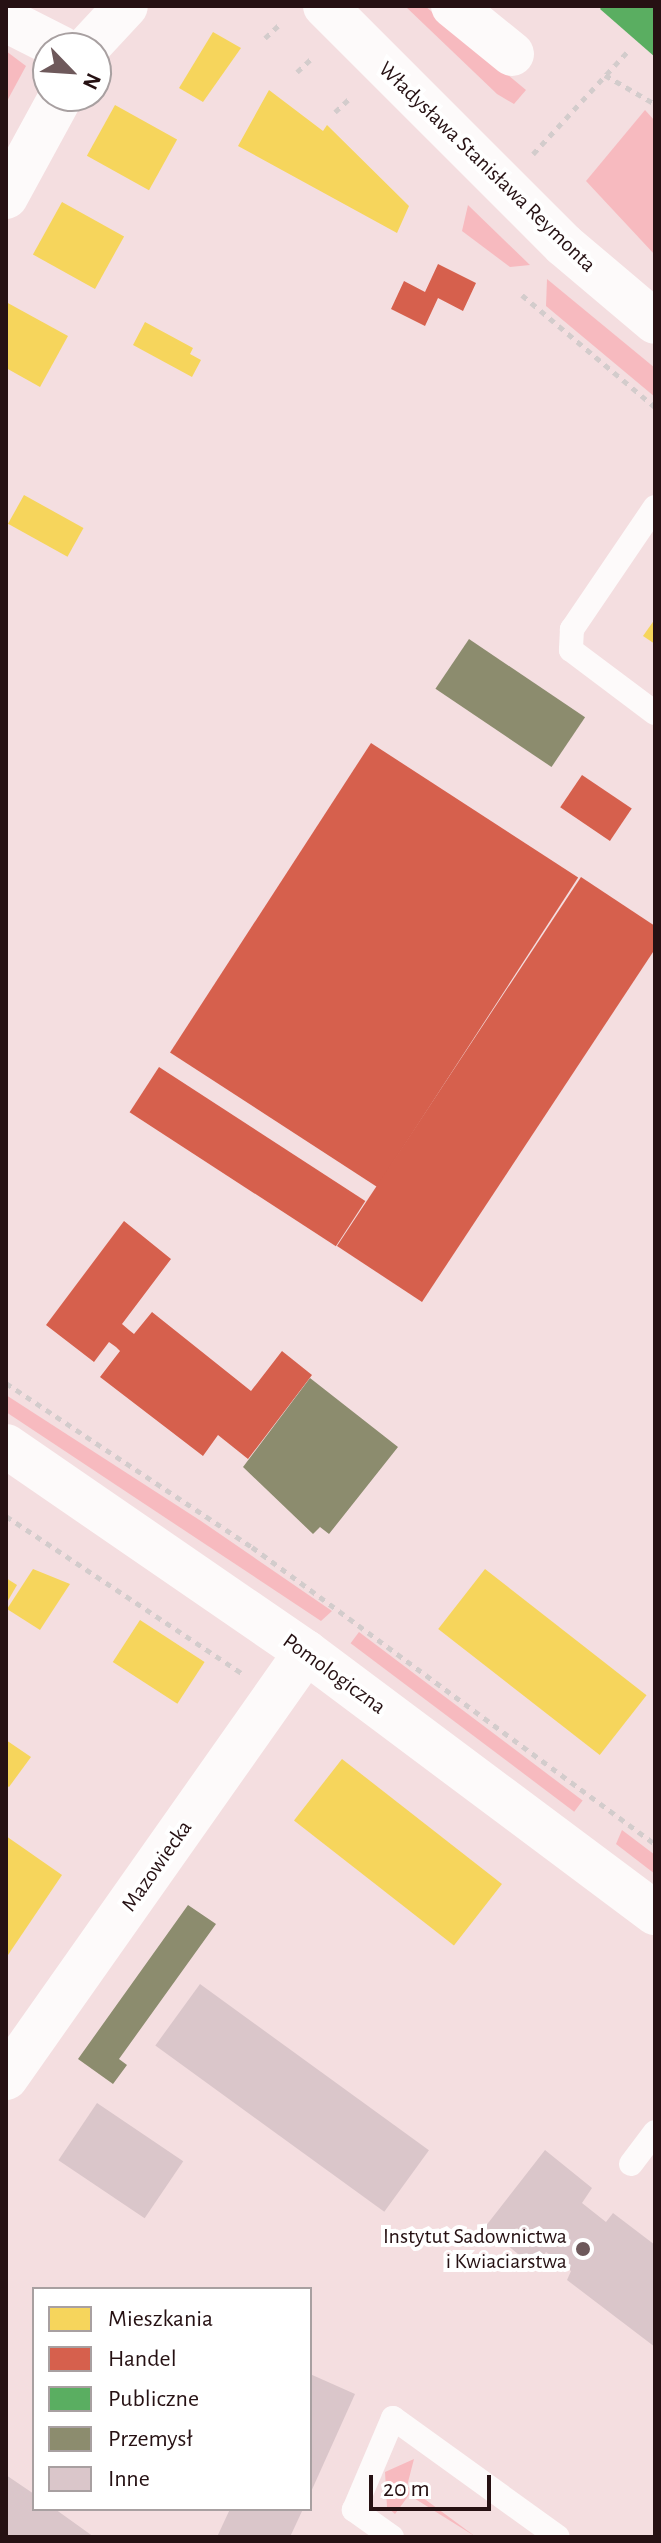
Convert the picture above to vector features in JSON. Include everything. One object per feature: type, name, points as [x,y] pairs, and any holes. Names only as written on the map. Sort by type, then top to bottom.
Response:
[{"type":"street","points":[[102,32],[126,6]]},
{"type":"street","name":"Władysława Stanisława Reymonta","points":[[325,6],[564,245],[655,322]]},
{"type":"street","points":[[453,6],[512,54]]},
{"type":"street","points":[[6,20],[32,33]]},
{"type":"street","points":[[6,197],[52,112]]},
{"type":"street","name":"Pomologiczna","points":[[6,1446],[306,1652],[655,1913]]},
{"type":"street","name":"Mazowiecka","points":[[6,2078],[306,1652]]},
{"type":"lane","points":[[655,507],[572,629],[571,650],[655,713]]},
{"type":"lane","points":[[631,2164],[655,2132]]},
{"type":"lane","points":[[392,2537],[354,2510],[393,2418],[558,2537]]},
{"type":"path","points":[[265,38],[282,22]]},
{"type":"path","points":[[532,155],[630,49]]},
{"type":"path","points":[[297,72],[314,56]]},
{"type":"path","points":[[605,75],[655,104]]},
{"type":"path","points":[[335,112],[352,96]]},
{"type":"path","points":[[522,295],[655,407]]},
{"type":"path","points":[[6,1383],[277,1565],[655,1844]]},
{"type":"path","points":[[6,1516],[246,1682]]},
{"type":"shaded area","points":[[405,6],[425,6],[526,90],[514,104],[497,94]]},
{"type":"shaded area","points":[[6,51],[26,66],[6,103]]},
{"type":"shaded area","points":[[645,110],[655,121],[655,255],[586,181]]},
{"type":"shaded area","points":[[468,205],[530,265],[510,267],[462,231]]},
{"type":"shaded area","points":[[547,279],[655,368],[655,397],[546,306]]},
{"type":"shaded area","points":[[6,1395],[201,1521],[332,1611],[321,1621],[6,1412]]},
{"type":"shaded area","points":[[359,1632],[583,1801],[574,1812],[351,1643]]},
{"type":"shaded area","points":[[622,1830],[655,1855],[655,1874],[616,1844]]},
{"type":"shaded area","points":[[414,2459],[407,2486],[476,2537],[409,2495],[395,2514],[387,2507],[385,2472]]},
{"type":"building: Mieszkania","points":[[213,32],[241,48],[203,102],[179,88]]},
{"type":"building: Mieszkania","points":[[269,90],[323,131],[327,125],[409,206],[397,233],[238,146]]},
{"type":"building: Mieszkania","points":[[115,105],[177,139],[149,190],[87,156]]},
{"type":"building: Mieszkania","points":[[62,202],[124,236],[95,289],[33,254]]},
{"type":"building: Mieszkania","points":[[6,302],[68,336],[40,387],[6,368]]},
{"type":"building: Mieszkania","points":[[145,322],[193,348],[190,354],[201,360],[192,377],[133,345]]},
{"type":"building: Mieszkania","points":[[24,495],[83,528],[67,557],[8,524]]},
{"type":"building: Mieszkania","points":[[655,619],[655,644],[643,636]]},
{"type":"building: Mieszkania","points":[[33,1569],[70,1584],[40,1630],[7,1609]]},
{"type":"building: Mieszkania","points":[[485,1569],[647,1695],[600,1755],[438,1629]]},
{"type":"building: Mieszkania","points":[[6,1578],[17,1585],[6,1604]]},
{"type":"building: Mieszkania","points":[[140,1620],[205,1662],[177,1704],[113,1662]]},
{"type":"building: Mieszkania","points":[[6,1740],[31,1757],[9,1787],[6,1785]]},
{"type":"building: Mieszkania","points":[[342,1759],[502,1884],[454,1945],[294,1820]]},
{"type":"building: Mieszkania","points":[[6,1836],[62,1875],[6,1958]]},
{"type":"building: Handel","points":[[438,264],[476,283],[463,311],[438,298],[425,326],[391,309],[404,281],[425,292]]},
{"type":"building: Handel","points":[[371,743],[578,878],[377,1187],[170,1052]]},
{"type":"building: Handel","points":[[582,775],[632,809],[610,841],[560,807]]},
{"type":"building: Handel","points":[[581,877],[655,926],[655,949],[422,1302],[337,1246]]},
{"type":"building: Handel","points":[[159,1067],[365,1201],[336,1246],[130,1112]]},
{"type":"building: Handel","points":[[124,1221],[171,1259],[122,1324],[129,1330],[134,1334],[152,1312],[251,1391],[282,1351],[312,1375],[248,1459],[218,1435],[203,1456],[100,1377],[120,1351],[116,1347],[109,1342],[94,1362],[46,1325]]},
{"type":"building: Publiczne","points":[[602,6],[655,6],[655,57],[600,9]]},
{"type":"building: Przemysł","points":[[469,639],[585,717],[552,767],[435,689]]},
{"type":"building: Przemysł","points":[[310,1378],[398,1447],[329,1534],[320,1527],[313,1534],[243,1467]]},
{"type":"building: Przemysł","points":[[188,1905],[216,1924],[119,2059],[127,2065],[113,2084],[78,2059]]},
{"type":"building: Inne","points":[[200,1984],[429,2150],[384,2212],[155,2045]]},
{"type":"building: Inne","points":[[97,2103],[183,2161],[145,2218],[58,2160]]},
{"type":"building: Inne","name":"Instytut Sadownictwa i Kwiaciarstwa","points":[[545,2150],[592,2188],[582,2203],[606,2222],[613,2213],[655,2245],[655,2347],[567,2280],[571,2271],[546,2252],[535,2268],[485,2227]]},
{"type":"building: Inne","points":[[312,2375],[355,2394],[312,2490]]},
{"type":"building: Inne","points":[[6,2475],[32,2493],[32,2511],[58,2511],[94,2537],[6,2537]]},
{"type":"building: Inne","points":[[229,2511],[302,2511],[290,2537],[217,2537]]},
{"type":"place","name":"Instytut Sadownictwa i Kwiaciarstwa","points":[[583,2249]]}]
